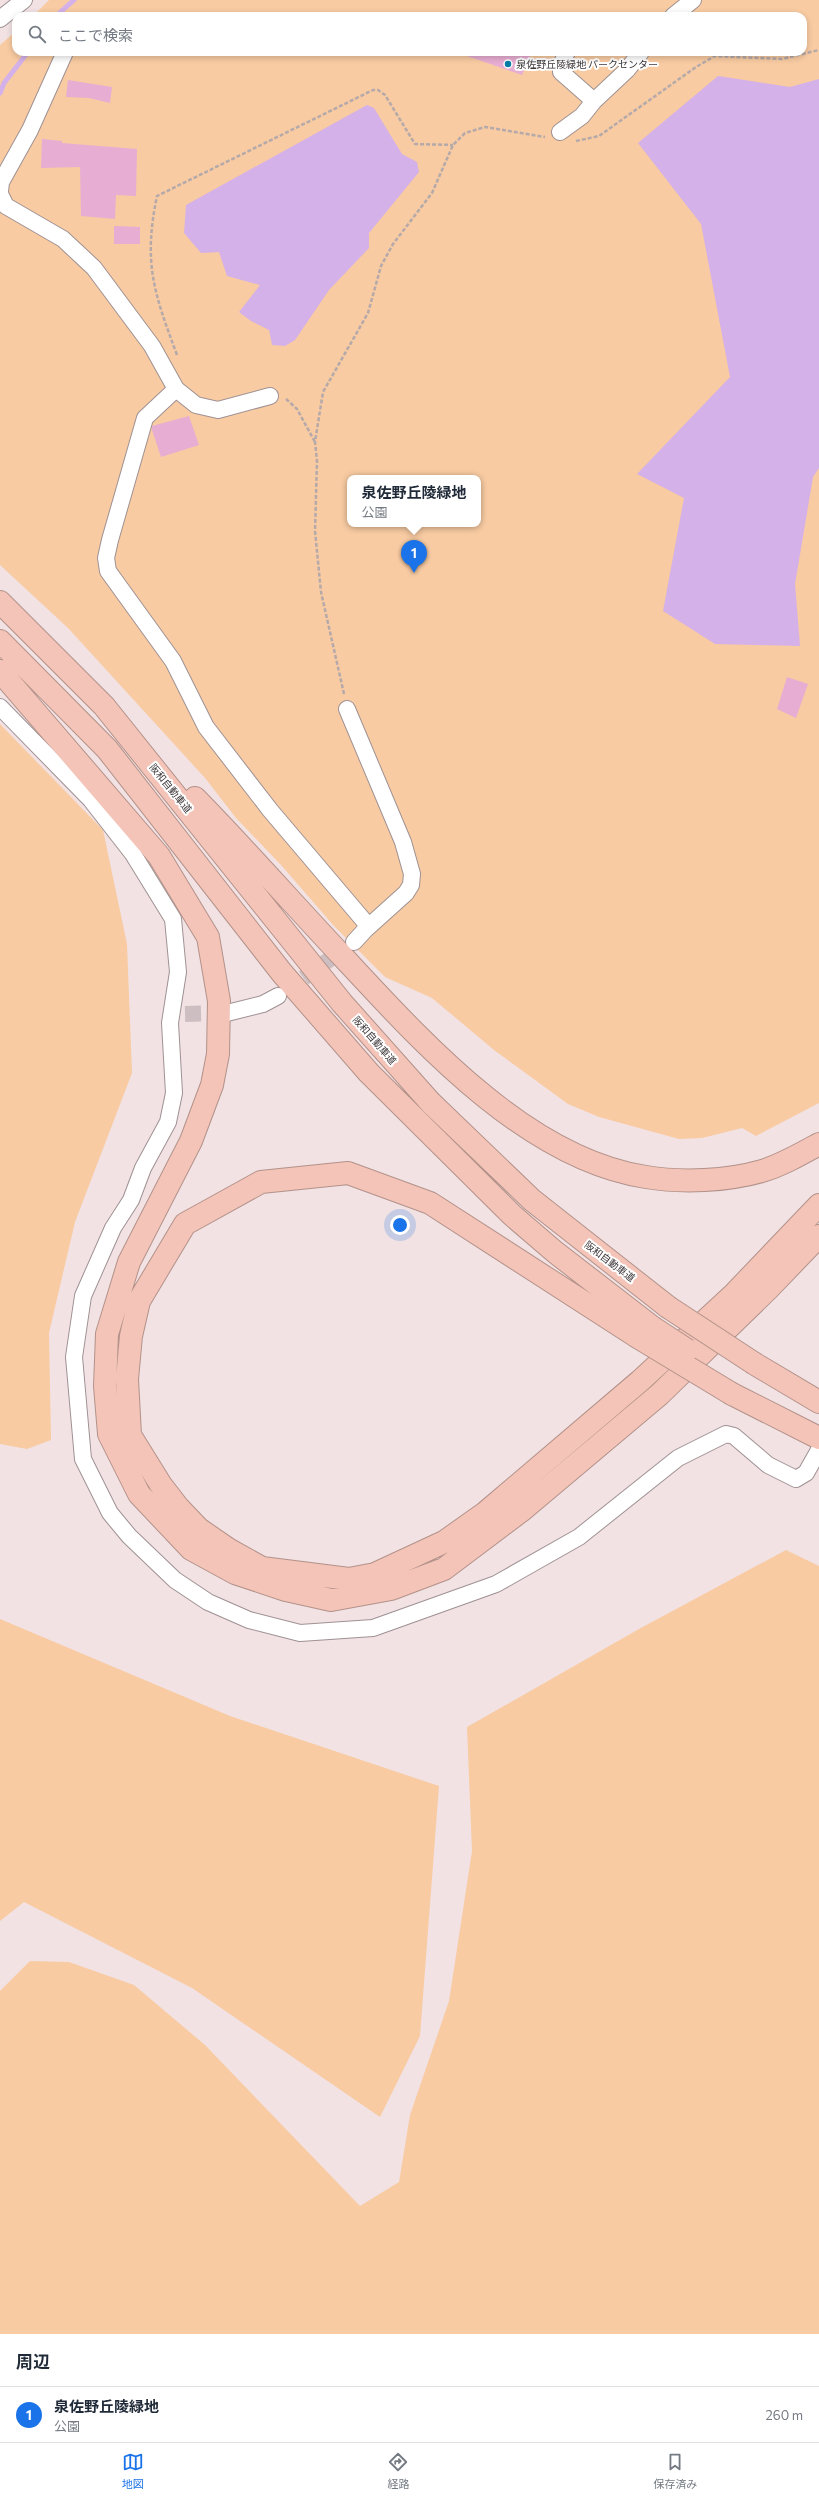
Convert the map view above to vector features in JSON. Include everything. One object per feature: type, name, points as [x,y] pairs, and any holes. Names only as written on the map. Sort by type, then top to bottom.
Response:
[{"type":"highway","name":"阪和自動車道","points":[[0,602],[44,644],[104,706],[342,1003],[431,1103],[532,1200],[668,1307],[755,1364],[819,1402]]},
{"type":"highway","points":[[0,642],[28,668],[107,749],[282,973],[369,1074],[512,1215],[644,1331]]},
{"type":"highway","points":[[0,671],[159,856],[208,937],[219,1001],[218,1054],[212,1085],[191,1141],[129,1262],[107,1334],[105,1386],[109,1434],[139,1494],[191,1549],[235,1573],[286,1590],[330,1600],[391,1589],[444,1568],[521,1511],[660,1394],[768,1289],[819,1236]]},
{"type":"highway","points":[[104,706],[224,828],[427,1044],[502,1111],[538,1134],[575,1154],[609,1168],[645,1178],[684,1180],[720,1178],[762,1171],[819,1144]]},
{"type":"highway","points":[[819,1205],[728,1300],[640,1381],[485,1513],[444,1542],[375,1574],[349,1579],[262,1568],[228,1549],[199,1529],[178,1507],[161,1485],[130,1435],[127,1379],[131,1336],[139,1301],[185,1224],[261,1182],[348,1173],[430,1203],[644,1331],[735,1389],[819,1438]]},
{"type":"highway","points":[[735,1389],[819,1431]]},
{"type":"street","points":[[0,19],[24,0]]},
{"type":"street","points":[[678,12],[693,0]]},
{"type":"street","points":[[63,56],[30,130],[0,182],[0,192],[6,206],[63,239],[94,268],[152,346],[176,389],[196,406],[218,410],[270,396]]},
{"type":"street","points":[[565,56],[561,64],[561,72],[594,101]]},
{"type":"street","points":[[560,137],[582,116],[594,101],[627,70],[635,56]]},
{"type":"street","points":[[176,389],[145,418],[110,540],[106,558],[108,571],[173,661],[206,727],[270,810],[366,922],[366,929]]},
{"type":"street","points":[[0,707],[91,800],[133,854],[173,919],[178,972],[178,1013],[174,1093],[168,1122],[143,1168],[131,1200],[113,1228],[83,1296],[74,1357],[84,1459],[110,1512],[129,1536],[175,1580],[208,1602],[249,1620],[300,1633],[372,1628],[496,1584],[579,1537],[678,1458],[726,1434],[734,1436],[768,1465],[796,1479],[806,1473],[819,1450]]},
{"type":"street","points":[[347,709],[403,842],[412,874],[411,885],[406,893],[366,929],[354,942]]},
{"type":"street","points":[[227,1012],[263,1004],[278,996]]},
{"type":"path","points":[[807,53],[819,50]]},
{"type":"path","points":[[347,709],[321,592],[315,531],[317,461],[315,442],[323,392],[368,313],[381,266],[394,244],[432,194],[453,145],[465,133],[485,127],[542,136],[599,136],[715,56],[782,59],[794,56]]},
{"type":"path","points":[[180,362],[161,312],[153,279],[150,252],[151,224],[157,196],[373,90],[378,90],[385,95],[408,135],[415,144],[453,145]]},
{"type":"path","points":[[542,136],[560,137]]},
{"type":"path","points":[[270,396],[288,400],[306,422],[315,442]]},
{"type":"shaded area","points":[[49,0],[819,0],[819,1103],[756,1136],[742,1128],[702,1138],[679,1139],[599,1117],[568,1104],[494,1050],[432,998],[385,977],[334,926],[281,865],[236,818],[205,778],[68,628],[0,565],[0,45],[12,34],[12,56],[807,56],[807,12],[37,12]]},
{"type":"shaded area","points":[[718,76],[790,87],[819,79],[819,468],[813,477],[795,584],[800,646],[715,644],[663,611],[684,498],[637,474],[730,377],[701,224],[638,143]]},
{"type":"shaded area","points":[[367,105],[374,108],[402,154],[417,162],[419,172],[369,233],[369,248],[329,290],[295,340],[285,346],[272,345],[269,330],[251,321],[239,312],[260,285],[227,276],[219,252],[201,253],[184,233],[186,205]]},
{"type":"shaded area","points":[[0,724],[103,830],[127,944],[132,1073],[75,1222],[49,1333],[51,1440],[27,1449],[0,1444]]},
{"type":"shaded area","points":[[786,1550],[819,1566],[819,2334],[0,2334],[0,1991],[30,1961],[69,1962],[134,1985],[205,2045],[360,2206],[399,2182],[410,2115],[449,2001],[472,1851],[467,1727],[639,1629]]},
{"type":"shaded area","points":[[0,1619],[230,1716],[439,1786],[420,2036],[380,2117],[192,1988],[24,1902],[0,1921]]},
{"type":"building","name":"泉佐野丘陵緑地 パークセンター","points":[[467,56],[530,56],[522,75]]},
{"type":"building","points":[[68,80],[112,87],[110,103],[89,98],[66,97]]},
{"type":"building","points":[[42,139],[62,141],[62,143],[137,149],[136,196],[116,195],[115,219],[81,216],[80,167],[41,168]]},
{"type":"building","points":[[114,226],[140,227],[140,244],[114,244]]},
{"type":"building","points":[[189,416],[199,445],[161,457],[152,426]]},
{"type":"building","points":[[787,677],[808,684],[796,718],[777,709]]},
{"type":"waterway","points":[[60,12],[74,0]]},
{"type":"waterway","points":[[0,93],[4,83],[25,56]]},
{"type":"tunnel","points":[[284,992],[347,947]]},
{"type":"tunnel","points":[[185,1014],[227,1013]]},
{"type":"place","name":"泉佐野丘陵緑地 パークセンター","points":[[508,64]]},
{"type":"place","name":"泉佐野丘陵緑地","points":[[414,573]]}]
